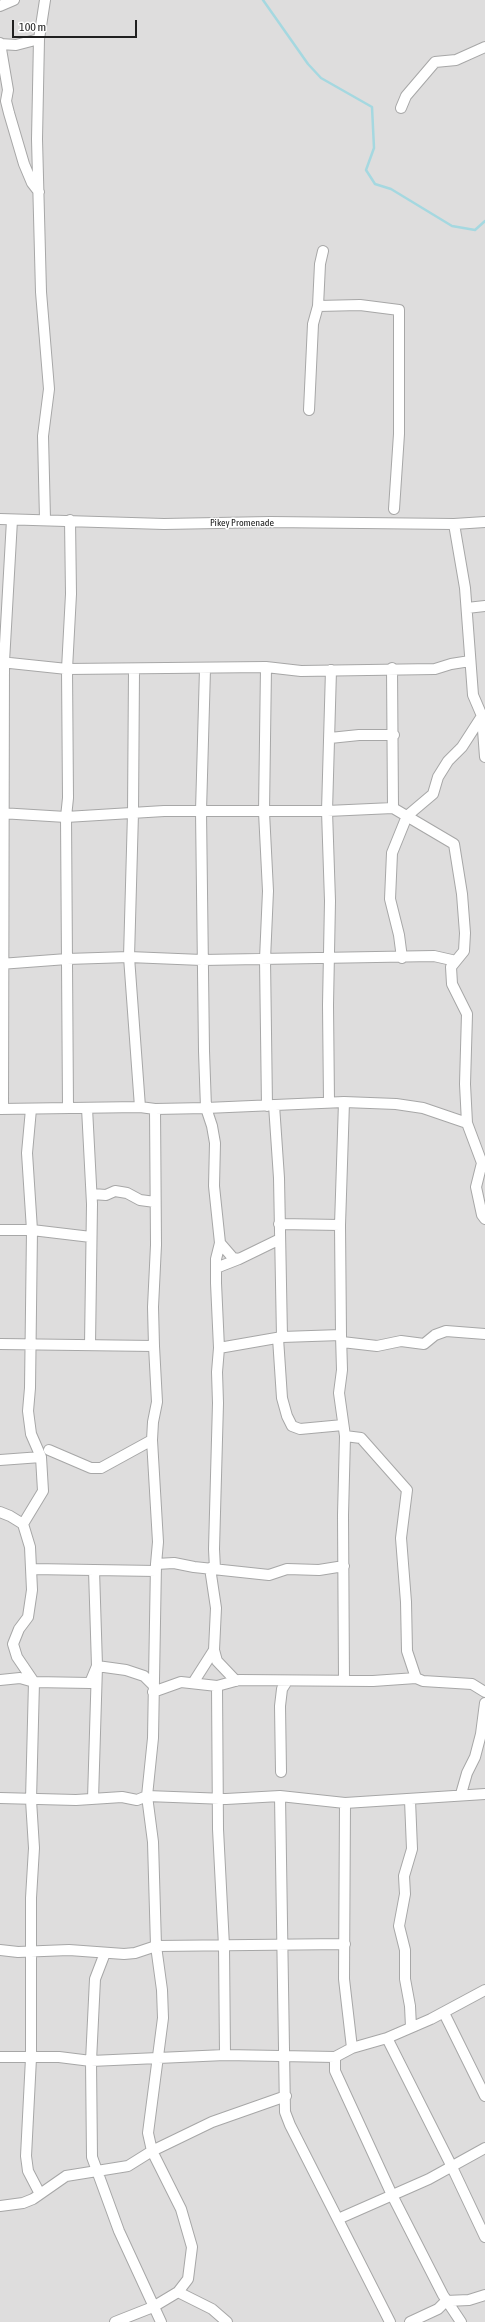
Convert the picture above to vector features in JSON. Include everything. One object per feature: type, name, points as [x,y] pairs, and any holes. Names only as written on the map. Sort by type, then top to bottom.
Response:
[{"type":"street","points":[[0,6],[14,0]]},
{"type":"street","points":[[45,0],[40,39],[37,139],[41,292],[49,389],[43,436],[45,519]]},
{"type":"street","points":[[39,192],[32,183],[24,164],[9,114],[6,101],[8,90],[0,44],[16,45],[30,40],[40,39]]},
{"type":"street","points":[[401,108],[406,96],[435,62],[456,60],[485,47]]},
{"type":"street","points":[[309,410],[313,324],[318,306],[320,264],[323,251]]},
{"type":"street","points":[[318,306],[360,305],[399,310],[400,434],[394,509]]},
{"type":"street","name":"Pikey Promenade","points":[[0,519],[45,519],[164,524],[270,522],[454,524],[485,522]]},
{"type":"street","points":[[12,520],[2,662],[2,1109],[68,1107],[140,1107],[155,1109],[206,1108],[344,1102],[396,1104],[423,1108],[467,1123]]},
{"type":"street","points":[[68,1107],[66,817],[68,786],[68,669],[71,602],[70,520]]},
{"type":"street","points":[[454,524],[467,608],[473,695],[484,716],[485,758]]},
{"type":"street","points":[[467,608],[485,606]]},
{"type":"street","points":[[2,662],[68,669],[134,670],[266,668],[301,672],[392,668],[435,669],[451,664],[470,661]]},
{"type":"street","points":[[205,668],[201,811],[202,960],[206,1108],[212,1126],[215,1143],[214,1186],[220,1243],[216,1268],[220,1348],[217,1372],[218,1403],[214,1548],[212,1568],[216,1608],[214,1650],[217,1661],[236,1681]]},
{"type":"street","points":[[266,668],[264,812],[268,891],[265,958],[270,1106],[279,1224],[278,1240],[282,1398],[287,1416],[292,1426],[300,1429],[343,1425]]},
{"type":"street","points":[[392,668],[394,735],[393,808]]},
{"type":"street","points":[[134,670],[133,813],[129,957],[140,1107]]},
{"type":"street","points":[[329,1102],[330,901],[327,811],[331,670]]},
{"type":"street","points":[[402,958],[399,934],[390,899],[392,853],[407,816],[434,794],[438,778],[448,761],[462,747],[484,716]]},
{"type":"street","points":[[330,738],[359,735],[394,735]]},
{"type":"street","points":[[2,813],[66,817],[201,811],[264,812],[393,808],[454,844],[462,894],[465,933],[464,951],[451,967],[452,984],[467,1014],[465,1084],[467,1123],[483,1163],[476,1187],[482,1215],[485,1219]]},
{"type":"street","points":[[2,964],[67,958],[129,957],[202,960],[265,958],[402,958],[434,956],[456,961]]},
{"type":"street","points":[[344,1102],[340,1225],[342,1370],[339,1393],[346,1436],[343,1515],[344,1681]]},
{"type":"street","points":[[87,1108],[92,1194],[90,1345]]},
{"type":"street","points":[[23,1524],[43,1491],[42,1457],[31,1434],[28,1420],[32,1230],[27,1153],[31,1109]]},
{"type":"street","points":[[115,2322],[152,2307],[178,2292],[188,2279],[192,2247],[181,2209],[152,2151],[148,2133],[163,2009],[156,1946],[153,1842],[147,1796],[153,1738],[158,1522],[152,1440],[152,1422],[157,1402],[154,1346],[155,1109]]},
{"type":"street","points":[[92,1194],[106,1195],[115,1191],[127,1193],[140,1200],[155,1202]]},
{"type":"street","points":[[279,1224],[340,1225]]},
{"type":"street","points":[[0,1230],[32,1230],[91,1237]]},
{"type":"street","points":[[216,1268],[239,1259],[278,1240]]},
{"type":"street","points":[[220,1243],[233,1258],[239,1259]]},
{"type":"street","points":[[220,1348],[280,1338],[342,1339],[378,1346],[401,1341],[424,1344],[435,1335],[446,1331],[485,1334]]},
{"type":"street","points":[[0,1344],[30,1343],[154,1346]]},
{"type":"street","points":[[346,1436],[361,1438],[407,1490],[401,1538],[406,1602],[407,1651],[416,1678]]},
{"type":"street","points":[[49,1450],[91,1468],[101,1468],[152,1440]]},
{"type":"street","points":[[0,1460],[42,1457]]},
{"type":"street","points":[[0,1512],[23,1524],[29,1538],[32,1569],[32,1590],[28,1617],[19,1629],[13,1644],[17,1657],[34,1682],[31,1800],[34,1848],[31,1898],[31,2058],[26,2156],[28,2171],[40,2194]]},
{"type":"street","points":[[32,1569],[94,1570],[156,1567],[174,1563],[269,1575],[287,1570],[318,1570],[344,1566]]},
{"type":"street","points":[[93,1800],[98,1666],[94,1570]]},
{"type":"street","points":[[193,1683],[214,1650]]},
{"type":"street","points":[[98,1666],[126,1670],[144,1676],[153,1688]]},
{"type":"street","points":[[0,1680],[20,1678],[34,1682],[90,1683],[98,1666]]},
{"type":"street","points":[[153,1688],[181,1682],[217,1686],[236,1681],[344,1681],[416,1678],[423,1681],[472,1684],[485,1692]]},
{"type":"street","points":[[281,1772],[280,1706],[282,1689],[287,1681]]},
{"type":"street","points":[[217,1686],[224,1946],[225,2055]]},
{"type":"street","points":[[461,1794],[475,1757],[481,1734],[485,1703]]},
{"type":"street","points":[[0,1798],[31,1800],[93,1800],[122,1797],[137,1800],[147,1796],[219,1798],[280,1796],[344,1803],[410,1800],[461,1794],[485,1794]]},
{"type":"street","points":[[280,1796],[284,1944],[286,2117],[390,2322]]},
{"type":"street","points":[[410,1800],[412,1848],[404,1876],[405,1894],[399,1926],[405,1950],[405,1979],[410,2006],[411,2027]]},
{"type":"street","points":[[344,1803],[344,1979],[352,2048]]},
{"type":"street","points":[[0,1950],[69,1950],[105,1953],[135,1953],[156,1946],[345,1944]]},
{"type":"street","points":[[105,1953],[95,1980],[91,2061],[90,2146],[95,2171],[152,2307],[160,2322]]},
{"type":"street","points":[[0,2057],[59,2058],[91,2061],[225,2055],[335,2057],[352,2048],[387,2038],[444,2013],[485,1990]]},
{"type":"street","points":[[444,2013],[485,2096]]},
{"type":"street","points":[[387,2038],[451,2165],[485,2237]]},
{"type":"street","points":[[335,2057],[335,2071],[341,2088],[392,2195],[446,2301],[461,2322]]},
{"type":"street","points":[[0,2206],[23,2203],[40,2194],[66,2176],[128,2166],[152,2151],[212,2122],[286,2096]]},
{"type":"street","points":[[338,2219],[432,2177],[451,2165],[485,2148]]},
{"type":"street","points":[[178,2292],[212,2310],[228,2322]]},
{"type":"street","points":[[410,2322],[438,2309],[446,2301],[469,2300],[485,2295]]},
{"type":"shaded area","points":[[0,0],[485,0],[485,2322],[0,2322]]},
{"type":"waterway","points":[[263,0],[308,64],[321,78],[372,107],[374,148],[366,170],[375,184],[391,189],[452,226],[475,230],[485,221]]}]
